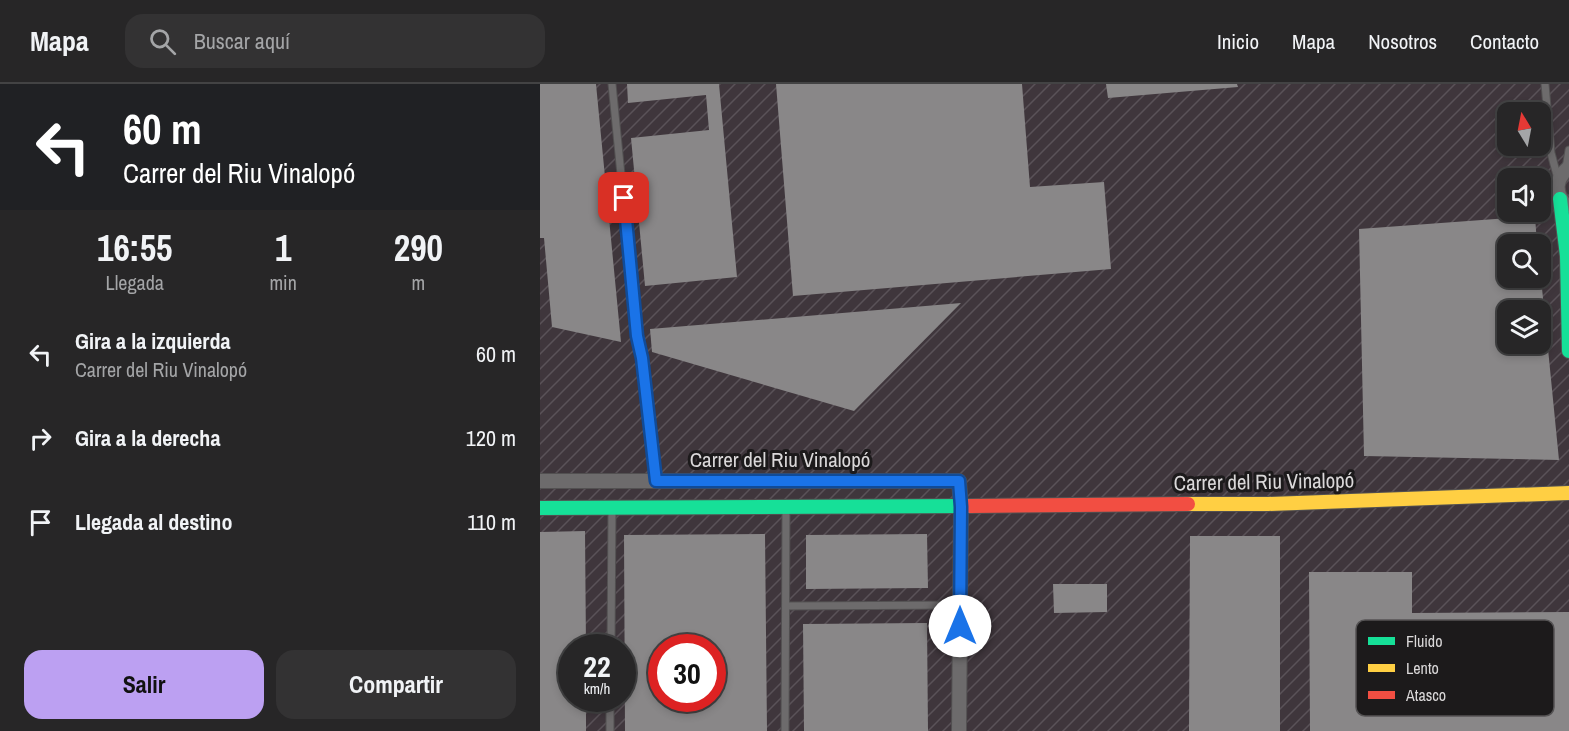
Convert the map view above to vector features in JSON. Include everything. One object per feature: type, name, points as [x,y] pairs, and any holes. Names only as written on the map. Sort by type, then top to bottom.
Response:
[{"type":"street","points":[[1564,173],[1557,190],[1564,203],[1568,253],[1569,351]]},
{"type":"street","name":"Carrer del Riu Vinalopó","points":[[540,481],[959,481],[961,507]]},
{"type":"street","name":"Carrer del Riu Vinalopó","points":[[540,508],[1268,504],[1569,493]]},
{"type":"street","points":[[959,731],[961,507]]},
{"type":"lane","points":[[612,84],[637,336],[642,358],[656,481]]},
{"type":"lane","points":[[1545,84],[1551,153],[1564,173]]},
{"type":"lane","points":[[1564,173],[1569,150]]},
{"type":"lane","points":[[785,731],[786,507]]},
{"type":"lane","points":[[610,634],[612,508]]},
{"type":"lane","points":[[786,606],[960,605]]},
{"type":"lane","points":[[610,712],[610,731]]},
{"type":"shaded area","points":[[540,84],[1569,84],[1569,731],[540,731]]},
{"type":"building","points":[[540,84],[596,84],[621,342],[552,327],[544,238],[540,238]]},
{"type":"building","points":[[627,84],[719,84],[737,277],[645,286],[631,138],[709,130],[706,95],[628,103]]},
{"type":"building","points":[[776,84],[1022,84],[1030,187],[1104,182],[1111,269],[793,296]]},
{"type":"building","points":[[1106,84],[1237,84],[1238,87],[1108,98]]},
{"type":"building","points":[[1497,219],[1497,222],[1535,222],[1536,234],[1497,234],[1497,288],[1542,288],[1543,300],[1497,300],[1497,354],[1549,354],[1559,460],[1364,456],[1359,229]]},
{"type":"building","points":[[961,303],[854,411],[652,352],[650,329]]},
{"type":"building","points":[[585,531],[586,634],[558,634],[558,712],[586,712],[586,731],[540,731],[540,532]]},
{"type":"building","points":[[765,534],[767,731],[625,731],[625,712],[636,712],[636,634],[625,634],[624,535]]},
{"type":"building","points":[[927,534],[928,588],[806,589],[806,535]]},
{"type":"building","points":[[1190,536],[1280,536],[1280,731],[1189,731]]},
{"type":"building","points":[[1309,572],[1412,572],[1412,613],[1569,612],[1569,731],[1310,731]]},
{"type":"building","points":[[1053,584],[1107,584],[1107,612],[1054,613]]},
{"type":"building","points":[[927,623],[928,731],[804,731],[803,624]]},
{"type":"traffic: fast","points":[[1560,199],[1567,256],[1569,351]]},
{"type":"traffic: fast","points":[[540,508],[970,506]]},
{"type":"traffic: slow","points":[[1188,504],[1268,504],[1569,493]]},
{"type":"traffic: jam","points":[[970,506],[1188,504]]},
{"type":"route","points":[[624,198],[637,336],[642,358],[656,481],[959,481],[961,507],[960,626]]}]
